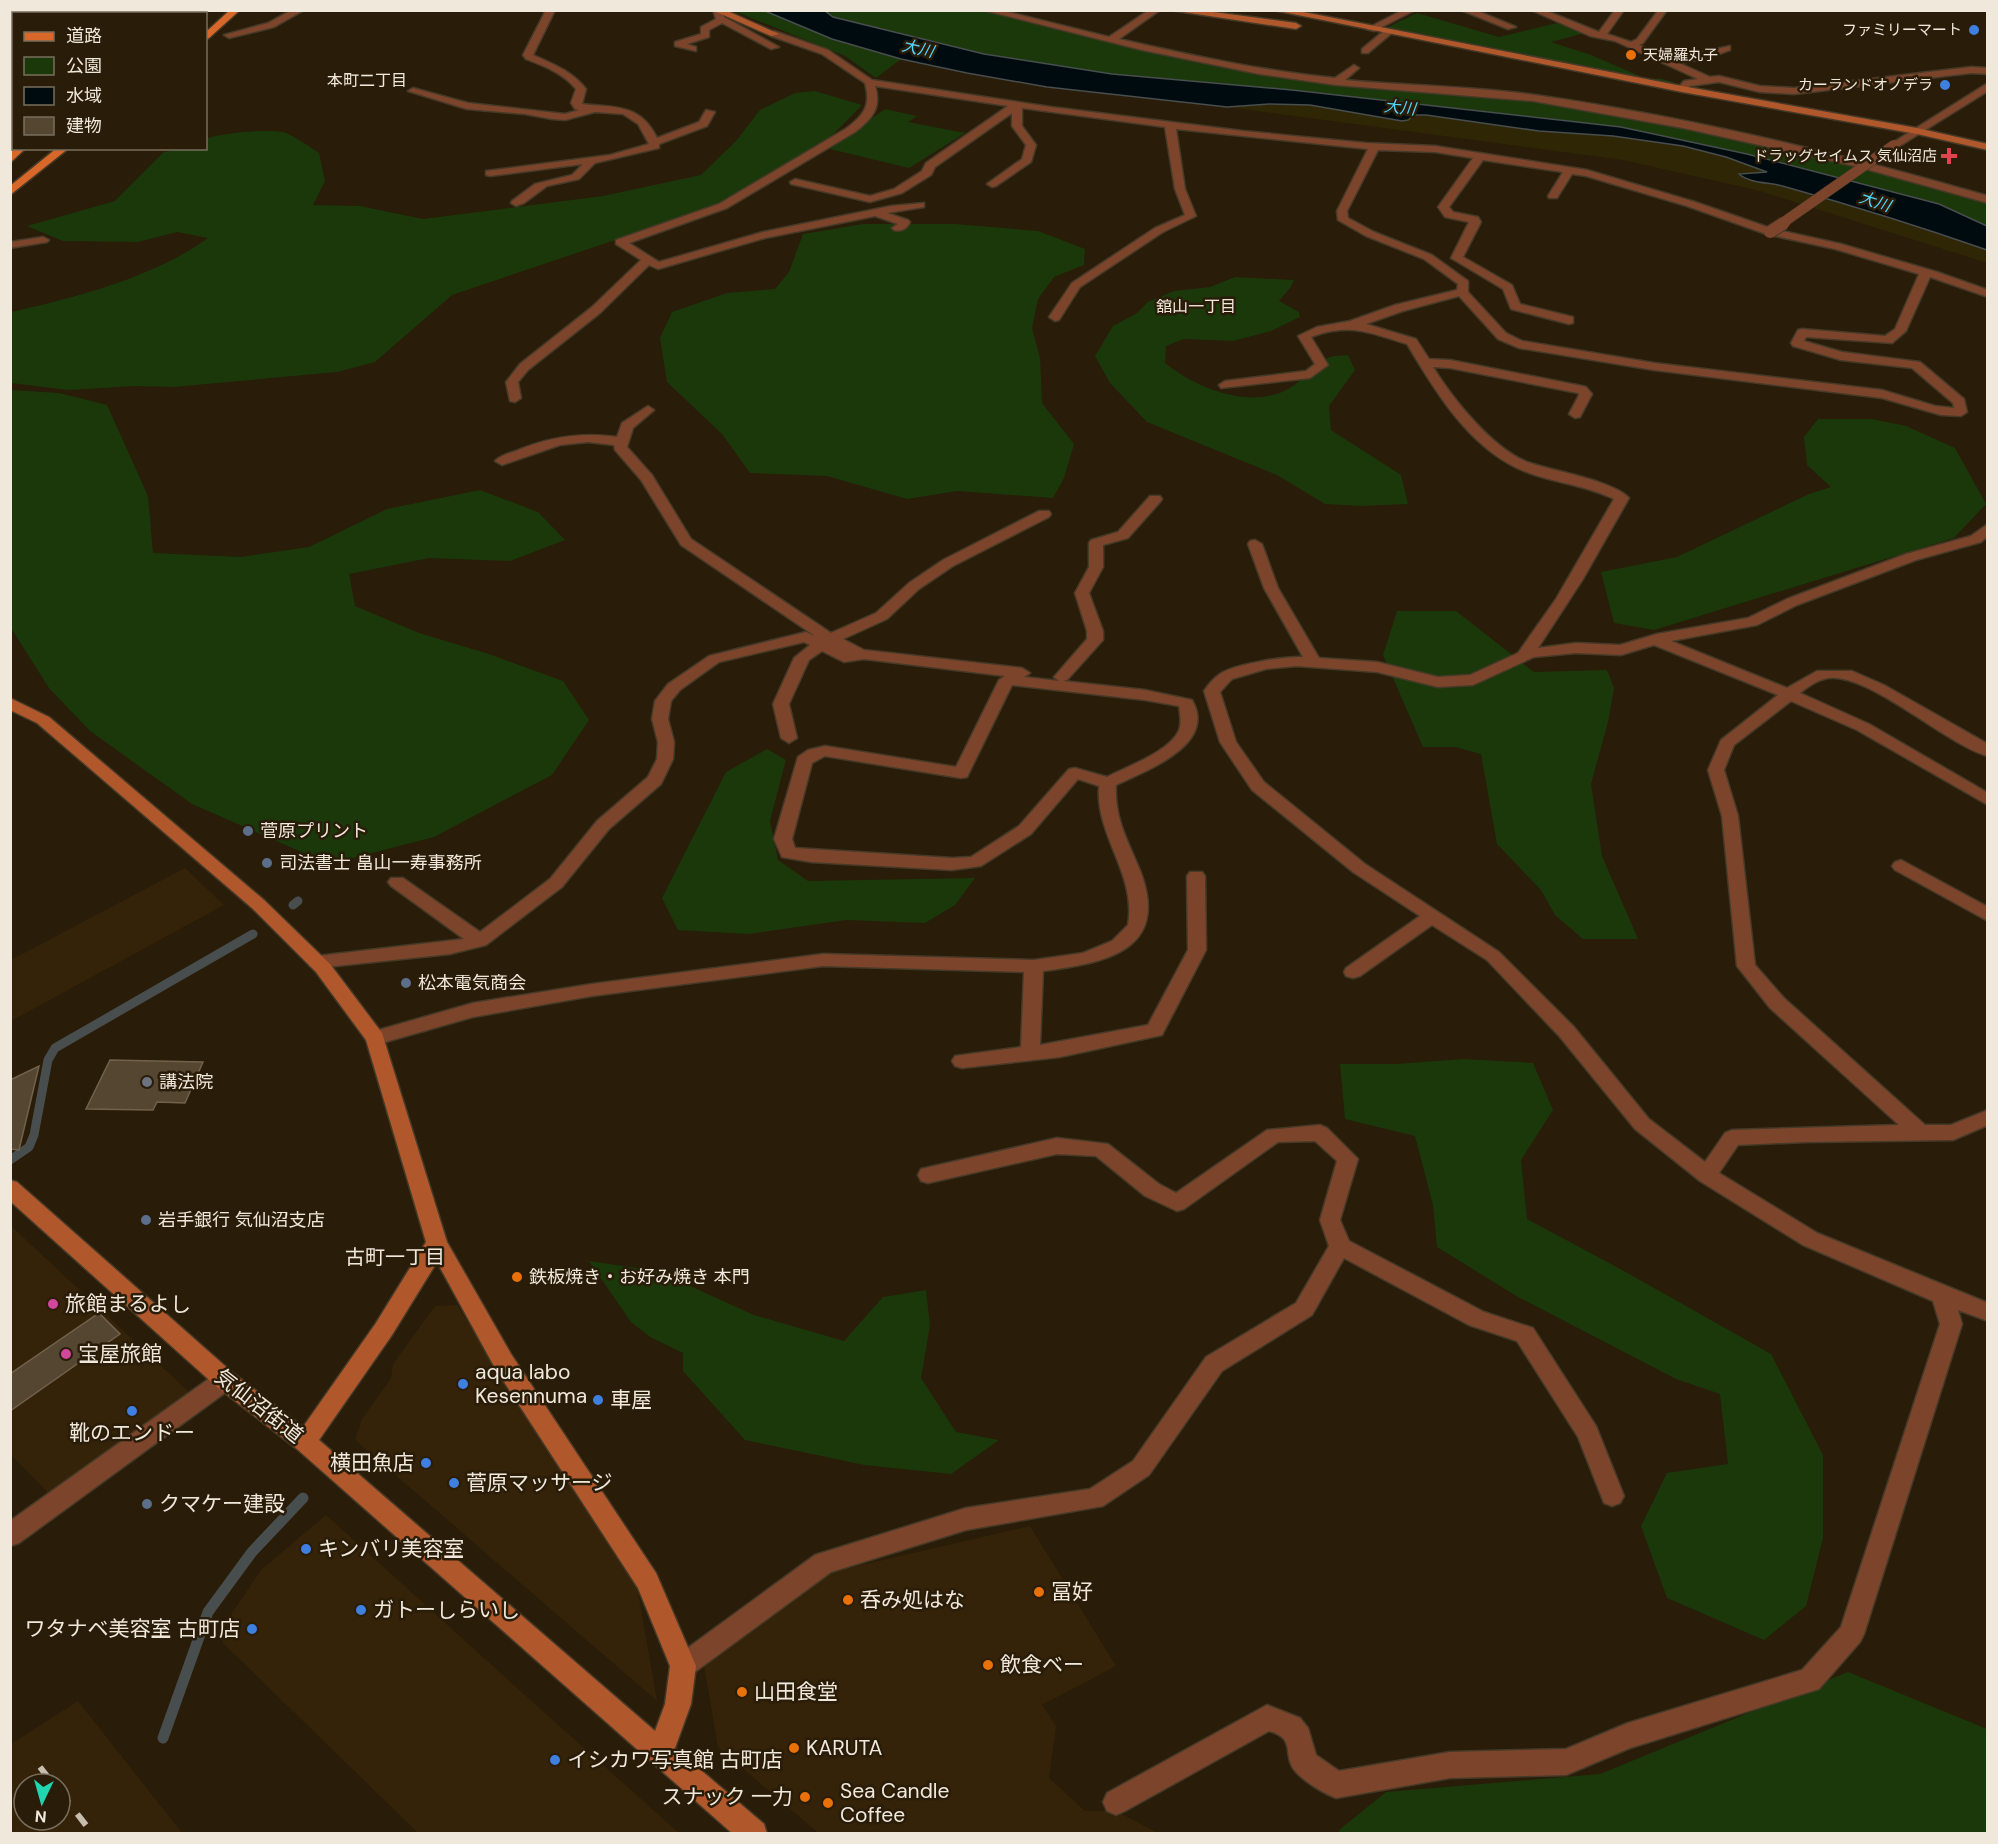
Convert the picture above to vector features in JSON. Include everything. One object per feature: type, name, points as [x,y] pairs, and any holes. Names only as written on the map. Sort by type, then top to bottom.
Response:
[{"type":"main road","points":[[207,35],[236,10]]},
{"type":"main road","points":[[10,192],[62,150]]},
{"type":"street","points":[[229,35],[271,25],[300,10]]},
{"type":"street","points":[[551,10],[528,55],[564,71],[581,89],[576,103],[578,108],[627,111],[643,121],[654,143]]},
{"type":"street","points":[[987,10],[1295,77],[1336,82],[1452,89],[1536,99],[1708,129],[1925,181],[1988,200]]},
{"type":"street","points":[[1112,39],[1156,10]]},
{"type":"street","points":[[1174,10],[1301,26]]},
{"type":"street","points":[[1277,10],[1917,131],[1988,147]]},
{"type":"street","points":[[1312,28],[1359,34],[1411,10]]},
{"type":"street","points":[[1465,10],[1511,27]]},
{"type":"street","points":[[1535,10],[1632,45],[1708,80]]},
{"type":"street","points":[[1602,35],[1620,10]]},
{"type":"street","points":[[1632,45],[1640,41],[1663,11],[1658,10]]},
{"type":"street","points":[[718,13],[825,52],[869,82],[1017,105],[1170,125],[1375,146],[1435,149],[1587,173],[1691,204],[1770,232],[1837,246],[1926,272],[1988,294]]},
{"type":"street","points":[[718,13],[774,47]]},
{"type":"street","points":[[693,49],[678,44],[706,35],[704,28],[720,22],[718,13]]},
{"type":"street","points":[[1365,51],[1388,32]]},
{"type":"street","points":[[1669,62],[1705,56],[1727,48]]},
{"type":"street","points":[[1336,82],[1354,68]]},
{"type":"street","points":[[1682,88],[1687,83],[1719,79],[1760,89],[1794,91],[1971,70],[1988,71]]},
{"type":"street","points":[[869,82],[875,99],[873,109],[851,130],[723,206],[620,242],[658,266],[763,235],[868,213],[920,206]]},
{"type":"street","points":[[1770,232],[1894,145],[1988,86]]},
{"type":"street","points":[[413,91],[467,106],[525,111],[552,116],[565,117],[592,109]]},
{"type":"street","points":[[795,182],[870,199],[898,191],[927,173],[930,165],[1017,105]]},
{"type":"street","points":[[992,184],[1027,160],[1031,146],[1017,126],[1017,105]]},
{"type":"street","points":[[490,173],[591,161],[655,146],[654,143],[703,124],[710,112]]},
{"type":"street","points":[[1055,317],[1076,285],[1159,230],[1191,216],[1180,189],[1170,125]]},
{"type":"street","points":[[1375,146],[1342,211],[1343,220],[1370,234],[1428,257],[1464,283],[1462,292]]},
{"type":"street","points":[[1480,156],[1443,207],[1449,216],[1474,219],[1475,222],[1457,258],[1508,287],[1515,306],[1569,320]]},
{"type":"street","points":[[516,203],[542,184],[570,180],[580,175],[591,161]]},
{"type":"street","points":[[1553,196],[1569,171]]},
{"type":"street","points":[[868,213],[890,216],[904,222],[898,228]]},
{"type":"street","points":[[10,244],[43,240]]},
{"type":"street","points":[[515,398],[512,382],[524,368],[596,310],[648,260]]},
{"type":"street","points":[[1462,292],[1502,336],[1519,344],[1761,380],[1885,394],[1946,413],[1961,412],[1959,402],[1916,365],[1841,356],[1797,343],[1802,333],[1888,340],[1900,332],[1926,272]]},
{"type":"street","points":[[1225,385],[1310,374],[1322,365],[1304,336],[1462,292]]},
{"type":"street","points":[[1351,324],[1412,342],[1439,387],[1481,437],[1522,465],[1604,489],[1622,498],[1571,589],[1547,627],[1523,657]]},
{"type":"street","points":[[1425,363],[1450,364],[1582,390],[1586,394],[1575,414]]},
{"type":"street","points":[[648,410],[627,426],[620,447],[647,478],[686,542],[825,642]]},
{"type":"street","points":[[502,461],[545,443],[563,439],[599,438],[622,442]]},
{"type":"street","points":[[1062,677],[1095,640],[1095,631],[1082,593],[1096,567],[1096,543],[1123,535],[1155,499]]},
{"type":"street","points":[[789,738],[781,704],[802,658],[825,642],[864,626],[887,612],[915,584],[951,561],[998,535],[1044,514]]},
{"type":"street","points":[[1988,528],[1976,539],[1911,557],[1791,602],[1752,622],[1655,640],[1621,650],[1575,648],[1531,653],[1473,680],[1438,682],[1377,668],[1297,661],[1264,665],[1227,676],[1212,691],[1228,742],[1258,786],[1359,868],[1493,956],[1567,1032],[1642,1124],[1707,1175],[1810,1239],[1988,1312]]},
{"type":"street","points":[[1255,544],[1271,588],[1314,662]]},
{"type":"street","points":[[316,962],[450,948],[480,941],[540,897],[556,883],[603,825],[655,780],[665,759],[666,742],[660,719],[663,701],[674,687],[714,658],[806,637],[860,654],[1062,677],[1109,691]]},
{"type":"street","points":[[1655,640],[1789,694],[1863,727],[1988,800]]},
{"type":"street","points":[[1921,1133],[1777,1004],[1746,966],[1730,816],[1716,770],[1727,743],[1789,694],[1822,674],[1847,674],[1878,688],[1988,751]]},
{"type":"street","points":[[1186,703],[1187,731],[1170,751],[1108,783],[1075,773],[1025,830],[975,862],[952,864],[810,856],[788,853],[783,839],[804,761],[814,754],[825,751],[962,772],[1007,680],[1109,691],[1186,703],[1215,702]]},
{"type":"street","points":[[10,703],[43,720],[258,904],[316,962],[375,1038],[437,1243],[503,1361],[647,1581],[683,1666],[678,1704],[661,1751]]},
{"type":"street","points":[[375,1038],[472,1010],[592,990],[823,960],[1034,966],[1086,959],[1118,945],[1137,927],[1139,903],[1132,874],[1114,835],[1108,814],[1105,800],[1108,783]]},
{"type":"street","points":[[1901,866],[1988,915]]},
{"type":"street","points":[[962,1061],[1060,1050],[1155,1030],[1197,950],[1196,876]]},
{"type":"street","points":[[397,882],[480,941]]},
{"type":"street","points":[[1353,972],[1432,916]]},
{"type":"street","points":[[1030,1053],[1034,966]]},
{"type":"street","points":[[1707,1175],[1732,1138],[1805,1134],[1953,1132],[1988,1118]]},
{"type":"street","points":[[928,1175],[1057,1146],[1101,1149],[1152,1190],[1177,1203],[1274,1136],[1320,1133],[1348,1160],[1330,1220],[1340,1246],[1477,1319],[1525,1335],[1588,1433],[1612,1496]]},
{"type":"street","name":"気仙沼街道","points":[[10,1188],[225,1380],[305,1442],[754,1833]]},
{"type":"street","points":[[305,1442],[384,1329],[437,1243]]},
{"type":"street","points":[[683,1666],[824,1563],[966,1519],[1095,1499],[1141,1468],[1214,1364],[1304,1309],[1340,1246]]},
{"type":"street","points":[[1116,1802],[1267,1718],[1287,1723],[1300,1738],[1304,1762],[1336,1785],[1450,1765],[1566,1762],[1628,1736],[1810,1680],[1851,1634],[1951,1324],[1942,1295]]},
{"type":"street","points":[[10,1535],[225,1380]]},
{"type":"shaded area","points":[[185,868],[224,905],[11,1021],[11,960]]},
{"type":"shaded area","points":[[10,1225],[190,1393],[49,1494],[11,1455]]},
{"type":"shaded area","points":[[457,1305],[637,1586],[657,1701],[355,1440],[362,1419],[391,1378],[393,1364],[435,1306]]},
{"type":"shaded area","points":[[326,1515],[679,1833],[418,1833],[222,1642],[232,1613],[261,1570]]},
{"type":"shaded area","points":[[1030,1526],[1116,1666],[1042,1705],[1056,1726],[1049,1778],[1085,1811],[1116,1811],[1158,1833],[818,1833],[718,1747],[703,1660],[831,1572]]},
{"type":"shaded area","points":[[78,1701],[182,1833],[11,1833],[11,1744]]},
{"type":"green space","points":[[726,11],[765,11],[832,39],[901,59],[876,78],[845,56],[739,13]]},
{"type":"green space","points":[[825,11],[984,11],[1159,50],[1295,77],[1536,99],[1827,157],[1987,201],[1987,226],[1939,204],[1747,154],[1621,127],[1292,90],[1112,74],[984,54],[833,17]]},
{"type":"green space","points":[[1417,13],[1499,37],[1557,23],[1585,33],[1551,42],[1591,55],[1651,81],[1659,78],[1676,83],[1675,86],[1435,40],[1381,33]]},
{"type":"green space","points":[[815,91],[862,105],[817,151],[759,180],[716,206],[452,295],[375,362],[337,372],[173,387],[135,386],[69,390],[11,383],[11,312],[87,293],[139,275],[187,252],[208,238],[177,232],[138,242],[63,241],[27,226],[115,201],[164,152],[207,150],[207,139],[222,135],[259,131],[286,133],[319,153],[325,181],[313,205],[360,206],[423,219],[603,196],[701,175],[736,141],[760,110],[795,93]]},
{"type":"green space","points":[[885,109],[917,116],[908,122],[965,133],[909,168],[830,149]]},
{"type":"green space","points":[[863,224],[955,224],[1038,231],[1085,249],[1084,265],[1054,277],[1038,299],[1032,328],[1040,358],[1042,403],[1074,444],[1064,478],[1053,498],[957,491],[907,499],[827,476],[750,473],[722,434],[667,382],[660,338],[672,312],[727,293],[775,289],[789,272],[803,234]]},
{"type":"green space","points":[[1235,277],[1294,280],[1279,301],[1299,312],[1300,317],[1271,331],[1233,341],[1184,339],[1166,346],[1165,363],[1178,373],[1210,389],[1244,397],[1261,397],[1278,394],[1293,386],[1330,357],[1348,355],[1355,370],[1329,406],[1331,430],[1401,475],[1408,504],[1362,506],[1325,504],[1277,475],[1147,422],[1110,383],[1095,356],[1113,326],[1137,313],[1148,302],[1174,291],[1210,287]]},
{"type":"green space","points":[[11,390],[59,393],[107,405],[148,496],[153,553],[241,557],[309,547],[387,509],[480,490],[538,512],[565,540],[510,561],[429,558],[349,574],[355,606],[419,633],[489,654],[563,681],[589,720],[552,775],[434,837],[329,864],[192,804],[90,731],[49,688],[11,628]]},
{"type":"green space","points":[[1818,419],[1872,419],[1906,426],[1955,448],[1986,504],[1954,538],[1654,630],[1614,623],[1601,572],[1677,557],[1809,494],[1831,487],[1807,465],[1804,437]]},
{"type":"green space","points":[[1397,611],[1456,611],[1534,672],[1607,670],[1614,688],[1608,722],[1591,784],[1602,856],[1638,939],[1583,939],[1555,915],[1541,890],[1497,844],[1481,754],[1455,747],[1423,747],[1383,655]]},
{"type":"green space","points":[[767,749],[786,760],[770,821],[778,860],[808,881],[975,878],[955,905],[925,923],[846,920],[749,934],[678,930],[662,898],[726,772]]},
{"type":"green space","points":[[1464,1059],[1533,1063],[1553,1110],[1521,1160],[1527,1219],[1771,1354],[1823,1455],[1823,1538],[1806,1606],[1764,1640],[1667,1598],[1641,1526],[1667,1473],[1728,1464],[1720,1394],[1676,1379],[1518,1297],[1437,1247],[1433,1205],[1415,1136],[1345,1119],[1340,1064],[1396,1064]]},
{"type":"green space","points":[[589,1261],[657,1271],[754,1315],[844,1341],[883,1297],[926,1290],[930,1325],[921,1378],[956,1432],[999,1440],[951,1474],[864,1465],[745,1440],[683,1371],[683,1353],[650,1337],[631,1322]]},
{"type":"green space","points":[[1848,1672],[1987,1729],[1987,1833],[1340,1834],[1339,1830],[1386,1792],[1600,1774]]},
{"type":"sand","points":[[1269,104],[1310,105],[1402,121],[1414,115],[1426,115],[1539,131],[1613,136],[1683,146],[1726,157],[1769,172],[1739,174],[1744,178],[1780,185],[1859,208],[1987,250],[1987,263],[1760,191],[1623,160],[1227,107]]},
{"type":"water","name":"大川","points":[[765,11],[825,11],[833,17],[984,54],[1112,74],[1292,90],[1621,127],[1747,154],[1939,204],[1987,226],[1987,250],[1780,185],[1749,180],[1739,174],[1767,172],[1726,157],[1683,146],[1613,136],[1539,131],[1426,115],[1414,115],[1402,121],[1310,105],[1269,104],[1227,107],[1047,87],[901,59],[832,39]]},
{"type":"building","name":"講法院","points":[[110,1060],[203,1062],[185,1103],[157,1102],[153,1110],[86,1109]]},
{"type":"building","points":[[39,1066],[19,1150],[10,1149],[10,1080]]},
{"type":"building","name":"宝屋旅館","points":[[99,1313],[120,1334],[10,1411],[10,1374]]},
{"type":"waterway","points":[[293,905],[298,901]]},
{"type":"waterway","points":[[10,1160],[29,1147],[34,1135],[48,1060],[55,1048],[253,934]]},
{"type":"waterway","points":[[163,1738],[208,1612],[252,1552],[303,1498]]},
{"type":"railway","points":[[40,1767],[44,1772]]},
{"type":"railway","points":[[72,1807],[93,1834]]},
{"type":"place","name":"ファミリーマート","points":[[1974,30]]},
{"type":"place","name":"天婦羅丸子","points":[[1631,55]]},
{"type":"place","name":"カーランドオノデラ","points":[[1945,85]]},
{"type":"place","name":"ドラッグセイムス 気仙沼店","points":[[1949,156]]},
{"type":"place","name":"菅原プリント","points":[[248,831]]},
{"type":"place","name":"司法書士 畠山一寿事務所","points":[[267,863]]},
{"type":"place","name":"松本電気商会","points":[[406,983]]},
{"type":"place","name":"講法院","points":[[147,1082]]},
{"type":"place","name":"岩手銀行 気仙沼支店","points":[[146,1220]]},
{"type":"place","name":"鉄板焼き・お好み焼き 本門","points":[[517,1277]]},
{"type":"place","name":"旅館まるよし","points":[[53,1304]]},
{"type":"place","name":"宝屋旅館","points":[[66,1354]]},
{"type":"place","name":"aqua labo Kesennuma","points":[[463,1384]]},
{"type":"place","name":"車屋","points":[[598,1400]]},
{"type":"place","name":"靴のエンドー","points":[[132,1411]]},
{"type":"place","name":"横田魚店","points":[[426,1463]]},
{"type":"place","name":"菅原マッサージ","points":[[454,1483]]},
{"type":"place","name":"クマケー建設","points":[[147,1504]]},
{"type":"place","name":"キンバリ美容室","points":[[306,1549]]},
{"type":"place","name":"冨好","points":[[1039,1592]]},
{"type":"place","name":"呑み処はな","points":[[848,1600]]},
{"type":"place","name":"ガトーしらいし","points":[[361,1610]]},
{"type":"place","name":"ワタナベ美容室 古町店","points":[[252,1629]]},
{"type":"place","name":"飲食ベー","points":[[988,1665]]},
{"type":"place","name":"山田食堂","points":[[742,1692]]},
{"type":"place","name":"KARUTA","points":[[794,1748]]},
{"type":"place","name":"イシカワ写真館 古町店","points":[[555,1760]]},
{"type":"place","name":"スナック 一力","points":[[805,1797]]},
{"type":"place","name":"Sea Candle Coffee","points":[[828,1803]]},
{"type":"district","name":"本町二丁目","points":[[367,80]]},
{"type":"district","name":"舘山一丁目","points":[[1196,306]]},
{"type":"district","name":"古町一丁目","points":[[395,1257]]}]
